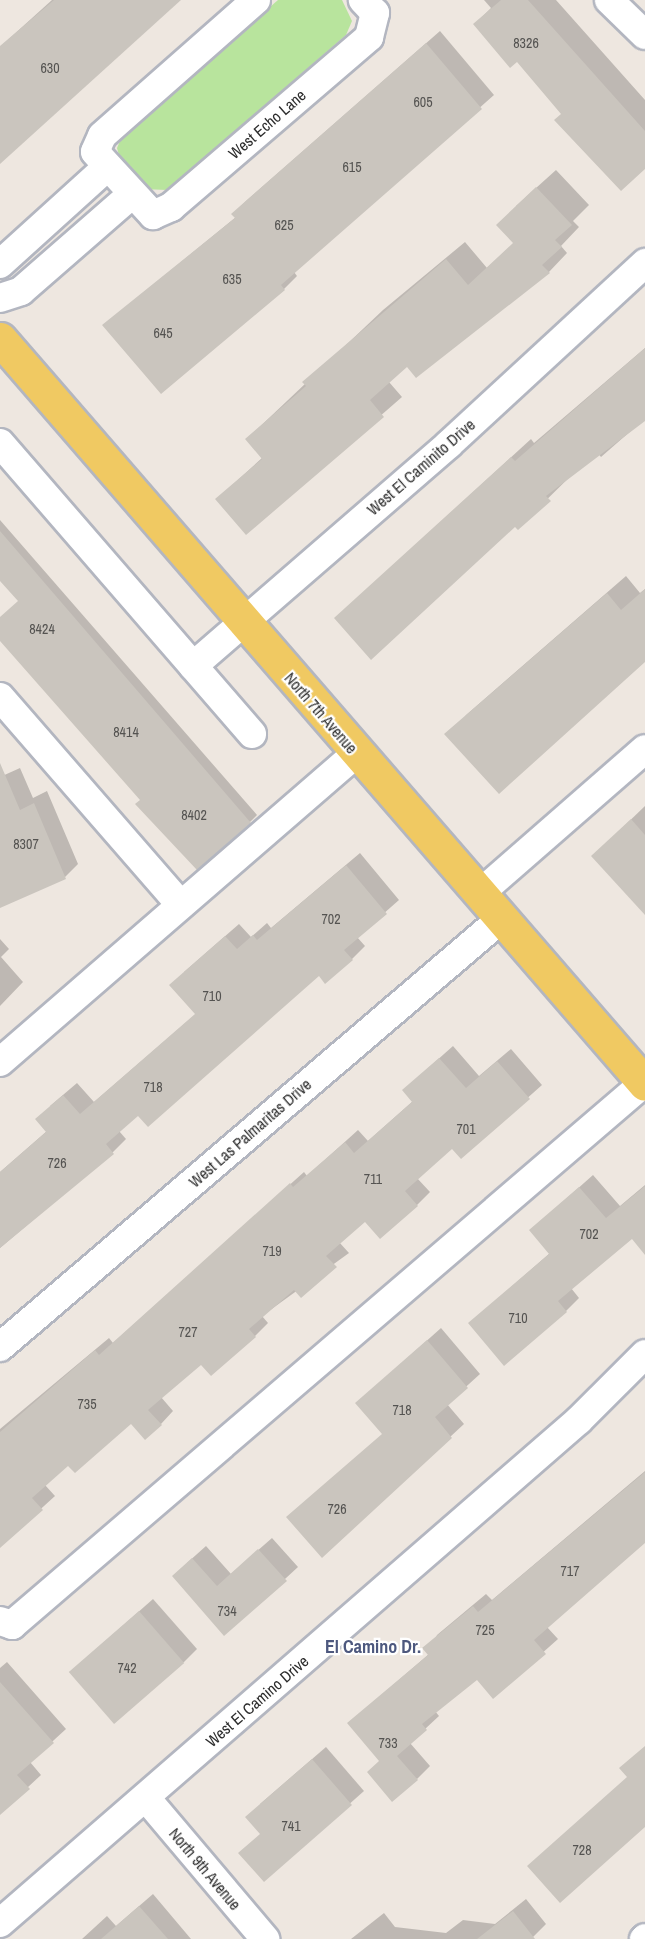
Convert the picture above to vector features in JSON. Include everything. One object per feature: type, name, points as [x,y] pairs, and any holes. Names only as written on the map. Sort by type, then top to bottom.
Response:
[{"type":"main road","name":"North 7th Avenue","points":[[0,339],[356,754],[645,1084]]},
{"type":"street","name":"West Echo Lane","points":[[256,0],[102,136],[95,152],[153,215],[171,207],[369,37],[375,14],[363,0]]},
{"type":"street","points":[[609,0],[645,34]]},
{"type":"street","points":[[0,264],[107,167]]},
{"type":"street","points":[[0,298],[21,291],[132,194]]},
{"type":"street","name":"West El Caminito Drive","points":[[193,666],[449,444],[645,263]]},
{"type":"street","points":[[0,442],[252,734]]},
{"type":"street","points":[[0,697],[180,904]]},
{"type":"street","points":[[479,894],[645,749]]},
{"type":"street","points":[[0,1062],[356,754]]},
{"type":"street","name":"West Las Palmaritas Drive","points":[[0,1347],[501,919]]},
{"type":"street","points":[[0,1621],[12,1625],[645,1084]]},
{"type":"street","name":"West El Camino Drive","points":[[0,1923],[579,1420],[645,1354]]},
{"type":"street","name":"North 9th Avenue","points":[[146,1798],[265,1939]]},
{"type":"green space","points":[[278,0],[342,0],[352,21],[346,35],[168,190],[141,189],[122,166],[117,148],[122,136]]},
{"type":"building","points":[[54,0],[181,0],[0,164],[0,46]]},
{"type":"building","points":[[501,0],[528,0],[645,131],[645,169],[621,191],[554,120],[561,114],[517,62],[510,68],[473,24]]},
{"type":"building","points":[[426,43],[482,109],[281,285],[285,290],[161,394],[102,325],[235,218],[231,214]]},
{"type":"building","points":[[536,187],[572,225],[555,240],[562,247],[542,265],[550,273],[416,378],[407,367],[370,400],[384,417],[246,535],[215,499],[262,459],[245,439],[306,386],[302,382],[446,259],[468,285],[513,243],[496,225]]},
{"type":"building","points":[[645,348],[645,421],[546,496],[551,501],[518,530],[515,527],[371,660],[334,618],[511,457],[515,461]]},
{"type":"building","points":[[0,531],[251,823],[197,870],[135,804],[140,800],[0,641],[0,617],[18,601],[0,581]]},
{"type":"building","points":[[645,589],[645,662],[499,794],[444,734],[607,593],[621,610]]},
{"type":"building","points":[[0,763],[20,810],[34,803],[66,879],[0,908]]},
{"type":"building","points":[[631,819],[645,835],[645,915],[591,856]]},
{"type":"building","points":[[346,865],[387,914],[344,950],[353,960],[325,984],[319,976],[148,1127],[138,1116],[106,1144],[114,1154],[0,1248],[0,1172],[46,1132],[35,1119],[63,1095],[80,1114],[195,1014],[169,985],[225,936],[237,949],[253,935],[257,940]]},
{"type":"building","points":[[439,1058],[466,1088],[497,1061],[530,1099],[461,1159],[452,1149],[405,1191],[418,1206],[380,1239],[365,1222],[326,1256],[337,1267],[301,1298],[294,1290],[249,1329],[256,1337],[211,1376],[201,1365],[148,1410],[162,1425],[145,1440],[131,1424],[75,1473],[68,1466],[32,1498],[43,1510],[0,1548],[0,1432],[95,1350],[99,1355],[290,1183],[293,1187],[345,1142],[354,1153],[412,1102],[402,1090]]},
{"type":"building","points":[[645,1186],[645,1255],[632,1239],[558,1301],[567,1312],[504,1366],[468,1323],[549,1254],[529,1230],[579,1187],[606,1218]]},
{"type":"building","points":[[427,1340],[468,1388],[435,1417],[452,1438],[322,1558],[286,1517],[382,1434],[355,1403]]},
{"type":"building","points":[[645,1472],[645,1543],[534,1640],[546,1654],[493,1699],[477,1680],[422,1724],[427,1730],[397,1756],[418,1780],[392,1802],[367,1772],[379,1761],[347,1723],[428,1655],[422,1648],[473,1606],[478,1612]]},
{"type":"building","points":[[258,1549],[287,1581],[224,1636],[172,1576],[192,1558],[217,1586]]},
{"type":"building","points":[[139,1611],[184,1663],[114,1724],[69,1672]]},
{"type":"building","points":[[0,1682],[54,1743],[17,1775],[30,1789],[0,1815]]},
{"type":"building","points":[[645,1746],[645,1827],[560,1903],[527,1866],[627,1777],[619,1768]]},
{"type":"building","points":[[312,1759],[352,1805],[264,1882],[238,1853],[260,1834],[245,1817]]},
{"type":"building","points":[[139,1906],[168,1939],[101,1939]]},
{"type":"building","points":[[513,1911],[535,1939],[477,1939]]},
{"type":"district","name":"El Camino Dr.","points":[[373,1647]]}]
